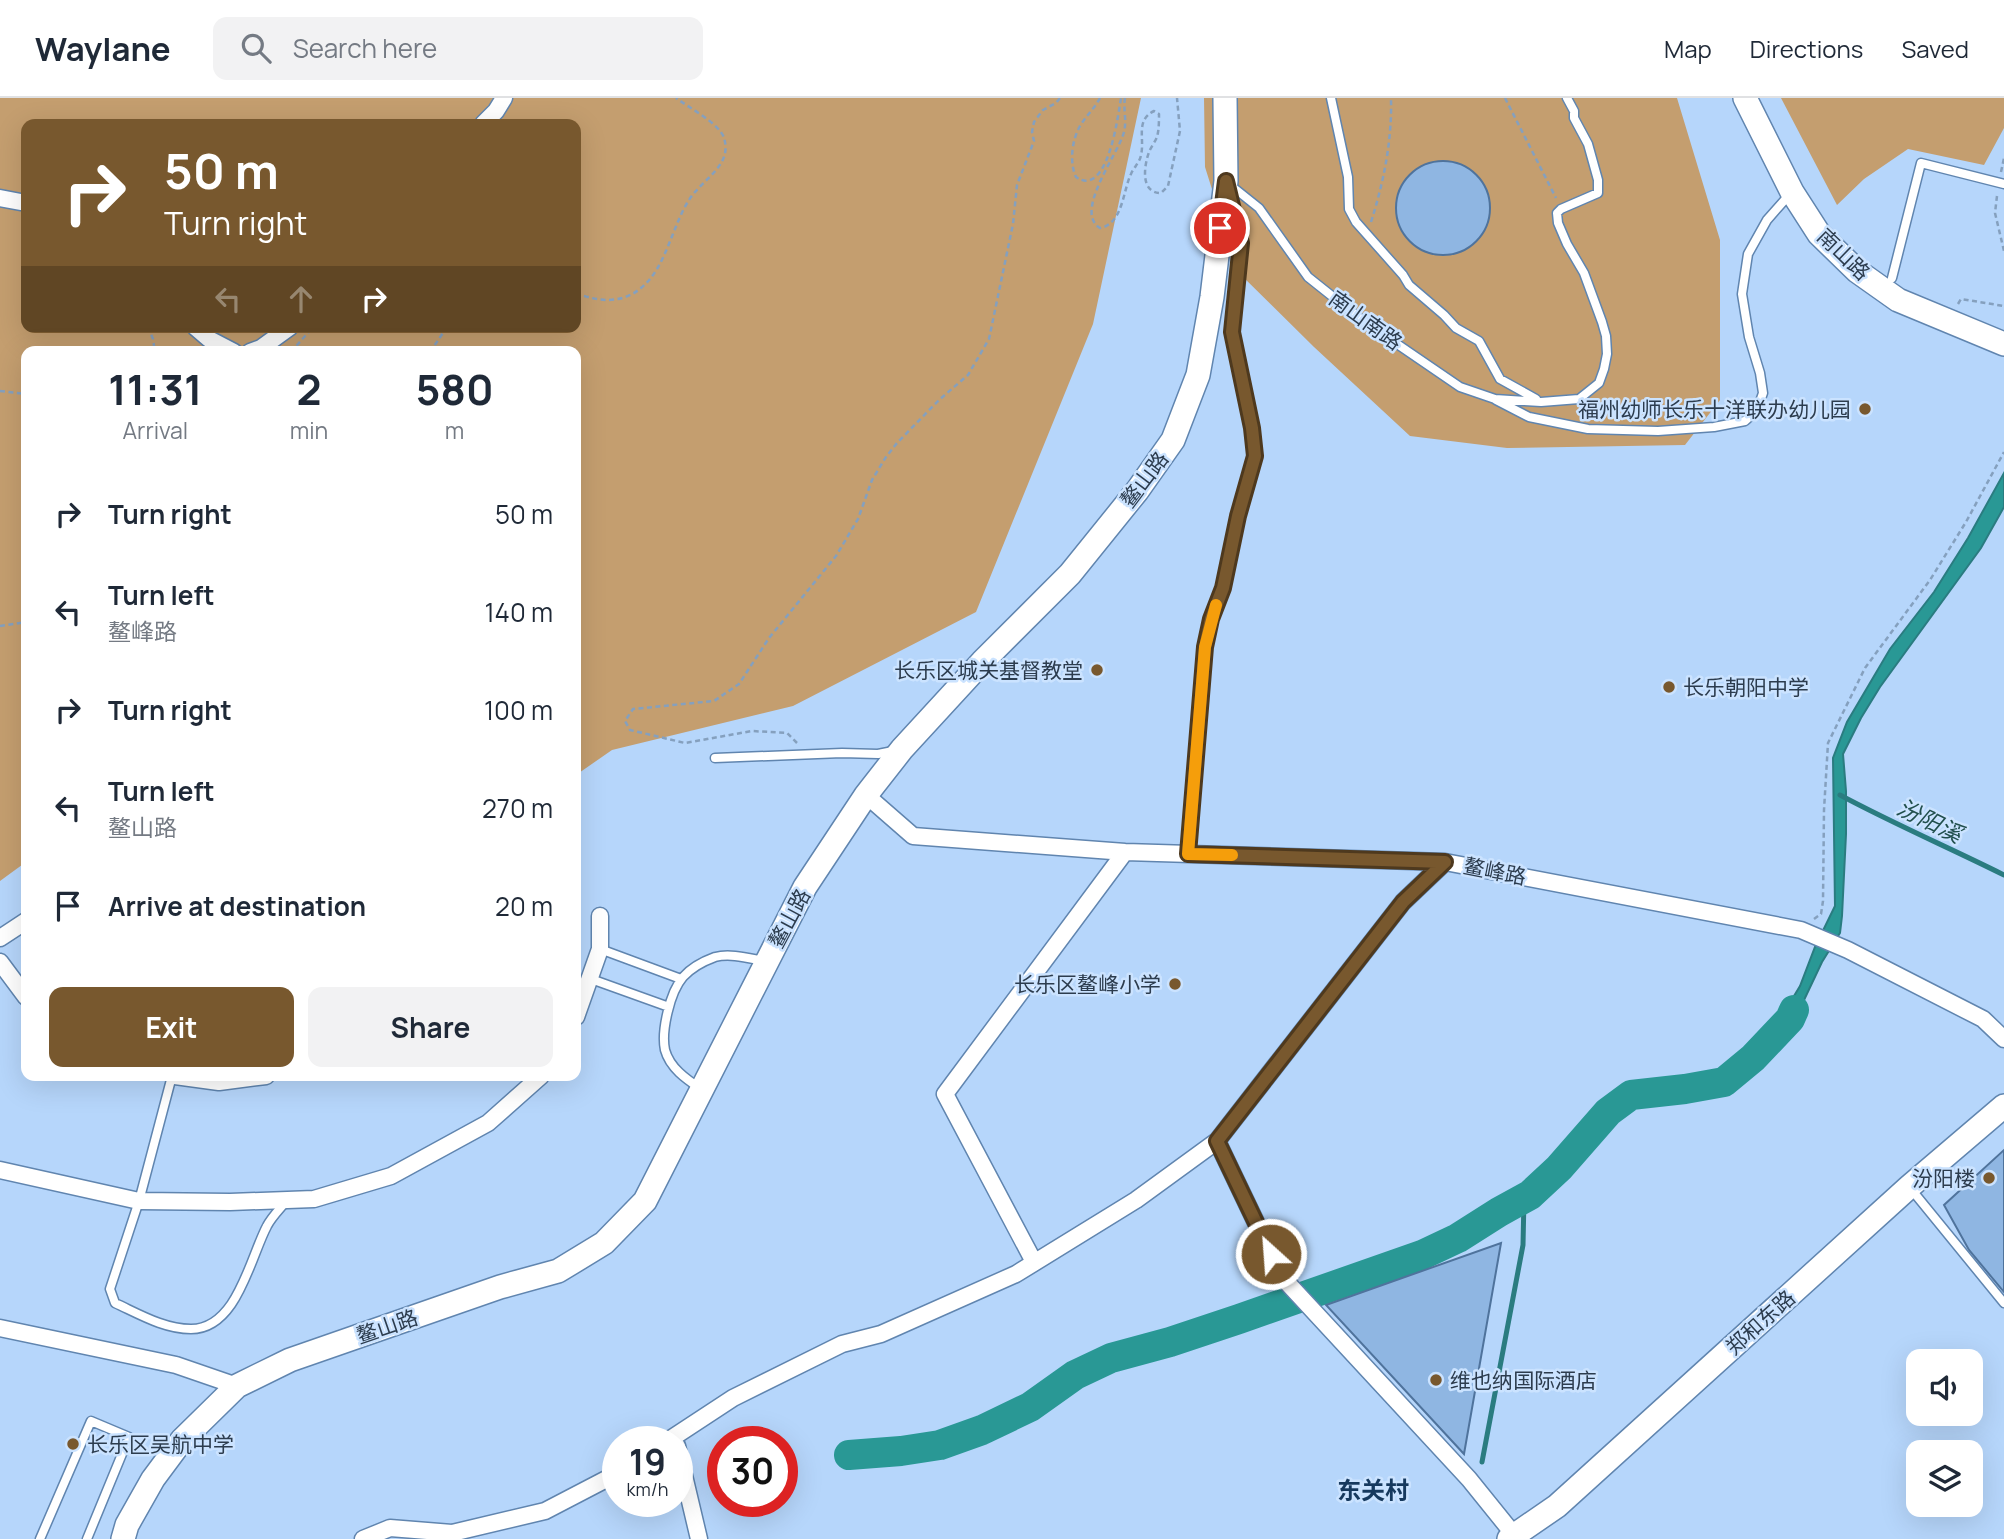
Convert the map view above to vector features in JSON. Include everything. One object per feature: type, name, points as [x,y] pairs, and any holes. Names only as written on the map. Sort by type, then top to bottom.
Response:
[{"type":"street","points":[[488,119],[504,98]]},
{"type":"street","name":"鳌山路","points":[[123,1539],[127,1525],[153,1479],[182,1440],[236,1386],[290,1360],[500,1287],[558,1270],[604,1243],[645,1201],[805,887],[866,795],[902,749],[982,662],[1070,574],[1137,491],[1173,440],[1198,376],[1212,297],[1226,181],[1225,98]]},
{"type":"street","name":"南山路","points":[[1745,98],[1792,192],[1819,234],[1857,271],[1898,300],[2004,344]]},
{"type":"street","name":"南山路","points":[[1761,98],[1805,185],[1831,225],[1860,253],[1892,278],[2004,328]]},
{"type":"street","points":[[0,198],[21,202]]},
{"type":"street","points":[[202,333],[222,346]]},
{"type":"street","points":[[264,346],[282,333]]},
{"type":"street","name":"鳌峰路","points":[[866,795],[913,836],[1125,852],[1445,862],[1805,932],[1837,945],[1983,1019],[2004,1039]]},
{"type":"street","points":[[1034,1262],[945,1094],[1125,852]]},
{"type":"street","points":[[693,1427],[733,1398],[842,1344],[881,1334],[1016,1274],[1136,1200],[1217,1141],[1403,902],[1445,862]]},
{"type":"street","points":[[581,1004],[600,949],[600,916]]},
{"type":"street","points":[[0,937],[21,924]]},
{"type":"street","points":[[0,962],[21,990]]},
{"type":"street","points":[[0,1170],[139,1201],[314,1199],[391,1176],[488,1124],[535,1081]]},
{"type":"street","name":"郑和东路","points":[[1512,1537],[1557,1506],[1909,1187],[2004,1106]]},
{"type":"street","points":[[1217,1141],[1282,1277],[1469,1479],[1512,1537]]},
{"type":"street","points":[[0,1328],[176,1365],[236,1386]]},
{"type":"street","points":[[363,1539],[390,1528],[452,1533],[545,1511],[602,1481]]},
{"type":"street","points":[[693,1515],[699,1539]]},
{"type":"lane","points":[[1331,98],[1348,177],[1349,209],[1356,222],[1409,285],[1456,328],[1479,341],[1500,379],[1541,402]]},
{"type":"lane","points":[[1561,209],[1598,194],[1598,180],[1588,144],[1567,98]]},
{"type":"lane","points":[[1892,278],[1921,163],[2002,183]]},
{"type":"lane","points":[[1188,854],[1205,647],[1211,619],[1223,588],[1238,516],[1255,456],[1252,428],[1232,332],[1241,243],[1226,181]]},
{"type":"lane","name":"南山南路","points":[[1226,181],[1259,208],[1308,277],[1362,320],[1460,387],[1494,399],[1541,402],[1579,399],[1598,383],[1607,354],[1606,336],[1584,273],[1558,223],[1557,213],[1561,209]]},
{"type":"lane","points":[[1494,399],[1528,417],[1588,429],[1658,431],[1714,427],[1745,421],[1757,410],[1763,393],[1742,294],[1748,254],[1767,220],[1792,192]]},
{"type":"lane","points":[[715,758],[878,754],[902,749]]},
{"type":"lane","points":[[600,949],[681,979]]},
{"type":"lane","points":[[702,1090],[680,1074],[665,1051],[664,1031],[669,1007],[681,979],[694,967],[716,957],[738,956],[766,962]]},
{"type":"lane","points":[[591,979],[669,1007]]},
{"type":"lane","points":[[173,1081],[139,1201],[110,1289],[115,1303],[160,1324],[192,1329],[216,1323],[236,1297],[268,1223],[287,1200]]},
{"type":"lane","points":[[1909,1187],[2004,1303]]},
{"type":"lane","points":[[40,1539],[91,1421],[129,1437],[87,1539]]},
{"type":"path","points":[[581,295],[608,301],[628,297],[643,287],[656,270],[675,224],[690,197],[718,168],[726,151],[724,136],[715,125],[676,98]]},
{"type":"path","points":[[808,755],[788,733],[752,731],[685,743],[630,730],[625,721],[633,709],[714,701],[738,684],[769,638],[836,556],[858,519],[872,480],[886,457],[939,400],[968,375],[989,339],[1013,224],[1017,185],[1034,141],[1034,122],[1043,110],[1060,98]]},
{"type":"path","points":[[1100,98],[1075,137],[1072,167],[1076,177],[1084,181],[1089,181],[1098,174],[1106,163],[1123,98]]},
{"type":"path","points":[[1123,98],[1124,132],[1097,189],[1092,208],[1092,220],[1096,227],[1100,228],[1107,226],[1121,208],[1130,175],[1141,157],[1142,124],[1148,114],[1154,111],[1159,114],[1159,120],[1157,136],[1146,163],[1146,184],[1148,189],[1156,193],[1161,193],[1168,186],[1180,131],[1177,98]]},
{"type":"path","points":[[1367,233],[1387,164],[1391,98]]},
{"type":"path","points":[[1505,98],[1561,209]]},
{"type":"path","points":[[2004,158],[1996,213],[2004,251]]},
{"type":"path","points":[[1956,307],[1961,299],[2004,306]]},
{"type":"path","points":[[0,391],[21,393]]},
{"type":"path","points":[[1805,932],[1821,914],[1823,901],[1828,743],[1865,668],[1930,580],[1966,522],[2004,452]]},
{"type":"path","points":[[0,626],[21,623]]},
{"type":"shaded area","points":[[0,98],[1141,98],[1093,324],[976,612],[793,706],[612,750],[581,772],[581,346],[21,346],[21,866],[0,881]]},
{"type":"shaded area","points":[[1204,98],[1677,98],[1720,240],[1720,400],[1685,445],[1507,448],[1410,436],[1238,272],[1205,167]]},
{"type":"shaded area","points":[[1781,98],[2004,98],[2004,128],[1984,165],[1908,149],[1864,179],[1837,205]]},
{"type":"shaded area","points":[[2004,473],[2004,507],[1981,548],[1880,687],[1843,754],[1846,834],[1840,933],[1822,962],[1796,1017],[1771,1057],[1770,1036],[1800,986],[1835,906],[1833,758],[1847,722],[1890,649],[1934,592]]},
{"type":"building","points":[[1443,161],[1461,164],[1477,174],[1487,190],[1490,208],[1487,226],[1477,242],[1461,252],[1443,255],[1425,252],[1409,242],[1399,226],[1396,208],[1399,190],[1409,174],[1425,164]]},
{"type":"building","name":"汾阳楼","points":[[2004,1150],[2004,1292],[1969,1250],[1944,1205]]},
{"type":"building","name":"维也纳国际酒店","points":[[1501,1243],[1464,1454],[1326,1305]]},
{"type":"waterway","name":"汾阳溪","points":[[1840,795],[2004,875]]},
{"type":"waterway","points":[[849,1455],[940,1445],[982,1430],[1030,1407],[1075,1375],[1111,1358],[1170,1342],[1422,1255],[1458,1238],[1530,1195],[1559,1168],[1608,1112],[1631,1095],[1724,1082],[1753,1058],[1790,1019],[1794,1010]]},
{"type":"waterway","points":[[1482,1462],[1523,1245],[1524,1198]]},
{"type":"slow traffic","points":[[1216,605],[1205,647],[1188,854],[1232,855]]},
{"type":"place","name":"福州幼师长乐十洋联办幼儿园","points":[[1865,409]]},
{"type":"place","name":"长乐区城关基督教堂","points":[[1097,670]]},
{"type":"place","name":"长乐朝阳中学","points":[[1669,687]]},
{"type":"place","name":"长乐区鳌峰小学","points":[[1175,984]]},
{"type":"place","name":"汾阳楼","points":[[1989,1178]]},
{"type":"place","name":"维也纳国际酒店","points":[[1436,1380]]},
{"type":"place","name":"长乐区吴航中学","points":[[73,1444]]},
{"type":"district","name":"东关村","points":[[1373,1489]]},
{"type":"route","points":[[1220,228],[1226,181],[1241,243],[1232,332],[1252,428],[1255,456],[1238,516],[1223,588],[1211,619],[1205,647],[1188,854],[1445,862],[1403,902],[1217,1141],[1271,1254]]}]
